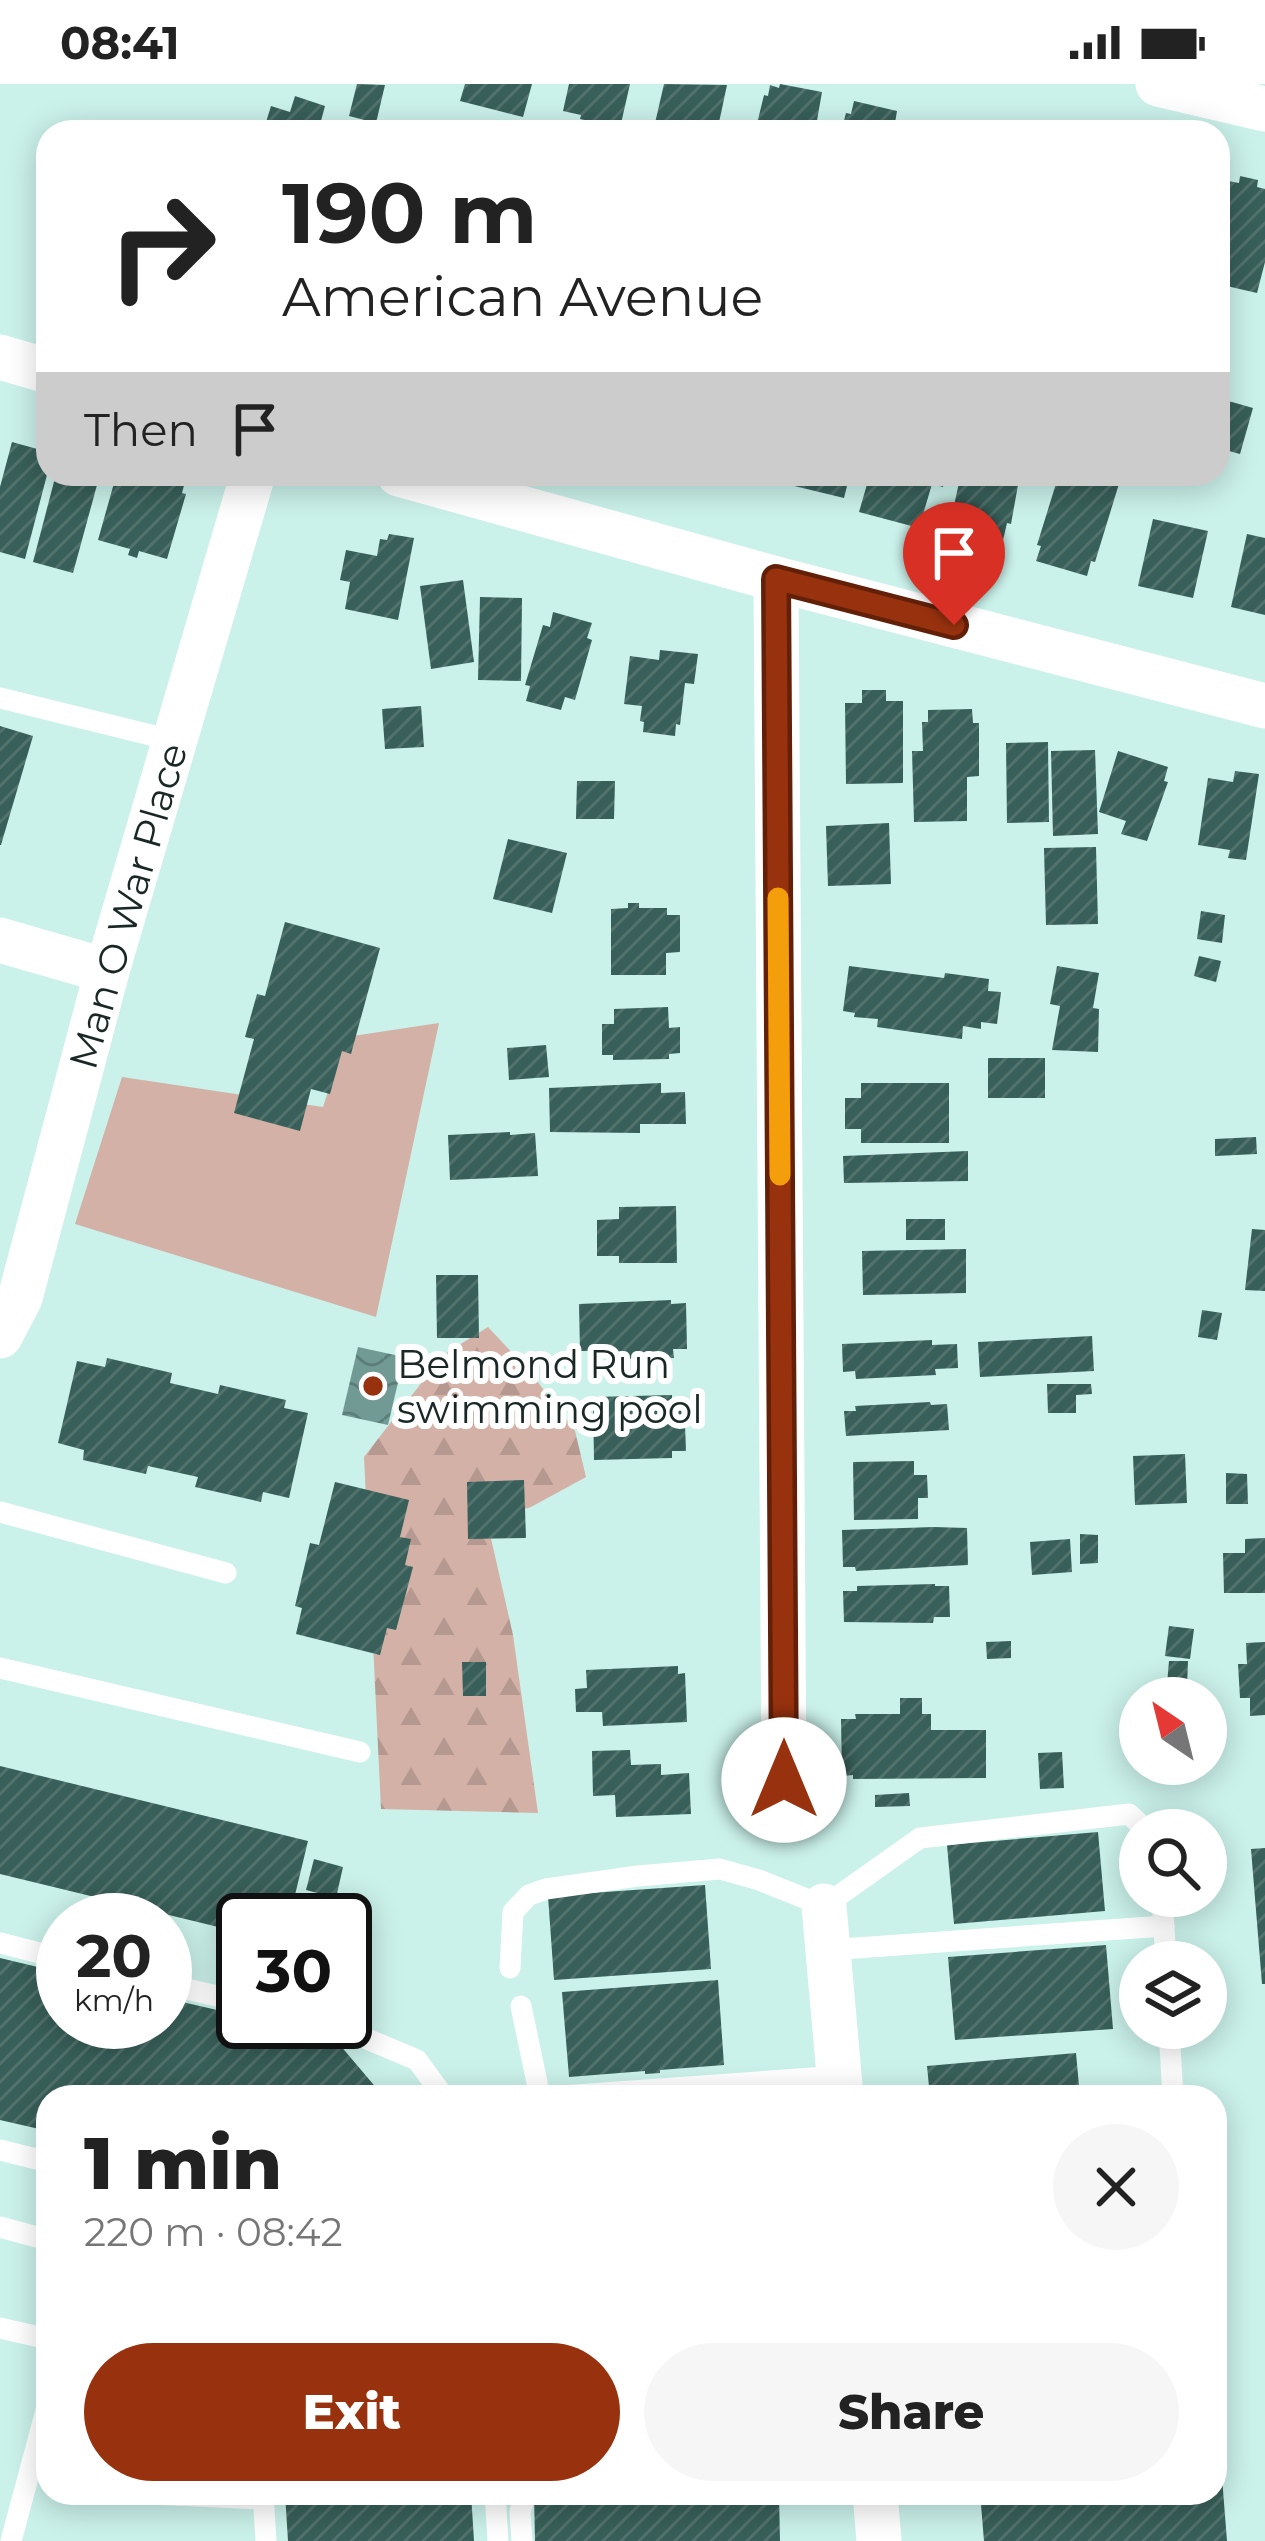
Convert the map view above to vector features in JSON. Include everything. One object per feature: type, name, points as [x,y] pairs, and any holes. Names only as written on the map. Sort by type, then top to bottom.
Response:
[{"type":"street","points":[[1158,84],[1265,109]]},
{"type":"street","points":[[0,357],[36,368]]},
{"type":"street","name":"Man O War Place","points":[[5,1318],[20,1298],[107,971],[250,486]]},
{"type":"street","points":[[442,486],[776,579],[1265,706]]},
{"type":"street","points":[[776,579],[784,1780]]},
{"type":"street","points":[[0,940],[107,971]]},
{"type":"street","points":[[826,1928],[840,2085]]},
{"type":"street","points":[[876,2505],[879,2541]]},
{"type":"lane","points":[[0,698],[175,742]]},
{"type":"lane","points":[[0,1512],[226,1574]]},
{"type":"lane","points":[[0,1668],[361,1752]]},
{"type":"lane","points":[[826,1928],[920,1838],[1119,1815]]},
{"type":"lane","points":[[510,1968],[513,1912],[529,1894],[546,1888],[720,1869],[759,1880],[826,1928],[1164,1926]]},
{"type":"lane","points":[[1163,1917],[1165,1941]]},
{"type":"lane","points":[[0,1943],[36,1952]]},
{"type":"lane","points":[[521,2006],[541,2085]]},
{"type":"lane","points":[[372,2041],[417,2060],[435,2085]]},
{"type":"lane","points":[[1170,2049],[1172,2085]]},
{"type":"lane","points":[[0,2150],[36,2159]]},
{"type":"lane","points":[[0,2228],[36,2237]]},
{"type":"lane","points":[[0,2328],[36,2336]]},
{"type":"lane","points":[[11,2541],[36,2491]]},
{"type":"lane","points":[[264,2505],[266,2541]]},
{"type":"lane","points":[[496,2505],[498,2541]]},
{"type":"lane","points":[[522,2505],[522,2541]]},
{"type":"green space","points":[[439,1023],[376,1317],[75,1224],[122,1077],[323,1107],[346,1037]]},
{"type":"green space","points":[[488,1327],[575,1431],[586,1477],[531,1507],[487,1521],[513,1635],[538,1813],[381,1809],[364,1457],[443,1355]]},
{"type":"water","name":"Belmond Run swimming pool","points":[[358,1347],[404,1357],[388,1425],[342,1415]]},
{"type":"building","points":[[357,84],[385,85],[377,120],[349,116]]},
{"type":"building","points":[[465,84],[532,84],[523,117],[460,101]]},
{"type":"building","points":[[569,84],[630,84],[622,120],[584,120],[563,111]]},
{"type":"building","points":[[664,84],[727,85],[720,120],[656,120]]},
{"type":"building","points":[[780,84],[822,92],[817,120],[758,120],[770,85],[779,88]]},
{"type":"building","points":[[295,96],[325,106],[321,120],[267,120],[271,106],[290,112]]},
{"type":"building","points":[[854,101],[897,111],[896,120],[844,120],[846,113],[851,114]]},
{"type":"building","points":[[1240,176],[1258,180],[1257,187],[1265,189],[1265,262],[1257,293],[1230,287],[1230,181],[1239,183]]},
{"type":"building","points":[[1230,401],[1253,408],[1240,454],[1230,451]]},
{"type":"building","points":[[12,442],[36,449],[36,486],[44,486],[25,559],[0,552],[0,487]]},
{"type":"building","points":[[53,486],[97,486],[73,573],[33,562]]},
{"type":"building","points":[[113,486],[184,486],[182,493],[186,494],[167,559],[139,551],[137,558],[128,555],[130,549],[98,540]]},
{"type":"building","points":[[794,486],[847,486],[844,498]]},
{"type":"building","points":[[867,486],[931,486],[919,528],[859,512]]},
{"type":"building","points":[[958,486],[1018,486],[1001,549],[948,532]]},
{"type":"building","points":[[1055,486],[1118,486],[1087,576],[1036,561],[1041,546],[1037,545]]},
{"type":"building","points":[[1153,519],[1208,531],[1193,598],[1138,586]]},
{"type":"building","points":[[389,534],[414,538],[398,620],[345,609],[350,582],[340,580],[346,550],[377,556],[380,539],[387,540]]},
{"type":"building","points":[[1247,534],[1265,538],[1265,615],[1231,607]]},
{"type":"building","points":[[463,580],[474,662],[431,669],[420,586]]},
{"type":"building","points":[[480,597],[522,598],[521,681],[478,680]]},
{"type":"building","points":[[553,612],[592,623],[587,638],[592,640],[575,700],[565,697],[561,710],[526,701],[530,686],[525,685],[543,625],[550,627]]},
{"type":"building","points":[[660,650],[698,654],[694,684],[685,683],[675,736],[643,732],[642,706],[624,704],[630,656],[659,660]]},
{"type":"building","points":[[862,690],[886,690],[886,701],[903,701],[903,783],[846,784],[845,703],[862,703]]},
{"type":"building","points":[[421,706],[424,747],[385,749],[382,709]]},
{"type":"building","points":[[972,709],[973,723],[979,723],[979,776],[967,777],[967,821],[914,822],[912,751],[923,751],[922,722],[928,722],[928,710]]},
{"type":"building","points":[[0,726],[33,736],[1,845],[0,845]]},
{"type":"building","points":[[1048,742],[1049,822],[1007,823],[1006,743]]},
{"type":"building","points":[[1095,750],[1098,834],[1053,836],[1051,751]]},
{"type":"building","points":[[1118,751],[1168,767],[1164,781],[1168,782],[1147,841],[1121,834],[1126,821],[1099,812]]},
{"type":"building","points":[[1235,771],[1259,774],[1246,860],[1228,858],[1230,850],[1198,845],[1208,778],[1233,782]]},
{"type":"building","points":[[577,781],[615,781],[614,819],[576,819]]},
{"type":"building","points":[[889,823],[891,884],[828,886],[826,826]]},
{"type":"building","points":[[508,839],[567,853],[552,913],[493,899]]},
{"type":"building","points":[[1096,847],[1098,924],[1046,925],[1044,848]]},
{"type":"building","points":[[628,903],[667,908],[667,915],[680,915],[680,952],[666,953],[666,975],[611,975],[611,909],[628,908]]},
{"type":"building","points":[[1201,911],[1225,915],[1222,943],[1197,939]]},
{"type":"building","points":[[285,922],[380,948],[351,1054],[342,1051],[330,1094],[311,1089],[300,1131],[234,1113],[254,1039],[245,1037],[257,994],[265,996]]},
{"type":"building","points":[[1199,956],[1221,961],[1216,982],[1194,976]]},
{"type":"building","points":[[849,966],[989,979],[988,991],[1001,992],[997,1024],[981,1022],[981,1029],[963,1026],[962,1039],[877,1027],[878,1019],[843,1011]]},
{"type":"building","points":[[1057,966],[1099,973],[1093,1008],[1099,1009],[1098,1052],[1052,1050],[1060,1006],[1050,1004]]},
{"type":"building","points":[[668,1007],[669,1028],[680,1027],[680,1053],[669,1054],[669,1059],[613,1060],[613,1055],[602,1055],[602,1024],[614,1024],[614,1009]]},
{"type":"building","points":[[546,1045],[549,1077],[509,1080],[507,1048]]},
{"type":"building","points":[[988,1058],[1045,1058],[1045,1098],[988,1098]]},
{"type":"building","points":[[661,1083],[661,1093],[685,1092],[686,1124],[640,1124],[640,1133],[550,1132],[549,1088]]},
{"type":"building","points":[[861,1083],[949,1083],[949,1143],[861,1143],[861,1129],[845,1129],[845,1098],[861,1098]]},
{"type":"building","points":[[535,1133],[538,1176],[450,1180],[448,1135]]},
{"type":"building","points":[[1256,1137],[1257,1154],[1215,1156],[1215,1139]]},
{"type":"building","points":[[968,1151],[968,1181],[844,1183],[843,1156]]},
{"type":"building","points":[[676,1206],[677,1263],[619,1263],[619,1256],[597,1256],[597,1220],[619,1219],[619,1207]]},
{"type":"building","points":[[906,1219],[945,1219],[945,1240],[906,1240]]},
{"type":"building","points":[[1252,1229],[1265,1230],[1265,1291],[1245,1290]]},
{"type":"building","points":[[966,1249],[966,1293],[863,1295],[862,1251]]},
{"type":"building","points":[[436,1275],[478,1275],[479,1338],[437,1338]]},
{"type":"building","points":[[671,1300],[671,1304],[686,1303],[687,1349],[673,1349],[674,1358],[605,1359],[605,1351],[580,1351],[579,1304]]},
{"type":"building","points":[[1202,1310],[1222,1313],[1217,1340],[1198,1337]]},
{"type":"building","points":[[1092,1336],[1094,1371],[980,1377],[978,1342]]},
{"type":"building","points":[[932,1340],[932,1345],[957,1344],[958,1368],[935,1369],[936,1375],[856,1379],[855,1371],[843,1372],[842,1344]]},
{"type":"building","points":[[107,1358],[172,1373],[170,1383],[218,1394],[220,1385],[286,1400],[284,1408],[308,1413],[289,1498],[263,1492],[261,1502],[195,1487],[198,1477],[148,1466],[146,1474],[83,1460],[84,1450],[58,1443],[77,1361],[105,1367]]},
{"type":"building","points":[[1047,1384],[1091,1384],[1092,1394],[1076,1395],[1076,1413],[1048,1413]]},
{"type":"building","points":[[672,1395],[672,1399],[684,1398],[686,1451],[672,1451],[672,1458],[594,1460],[593,1397]]},
{"type":"building","points":[[947,1404],[949,1430],[846,1436],[844,1411],[856,1411],[855,1406]]},
{"type":"building","points":[[1185,1454],[1187,1503],[1135,1505],[1133,1456]]},
{"type":"building","points":[[914,1461],[914,1475],[927,1475],[928,1498],[918,1498],[918,1519],[854,1520],[853,1462]]},
{"type":"building","points":[[1226,1473],[1247,1474],[1248,1504],[1226,1504]]},
{"type":"building","points":[[524,1480],[526,1538],[468,1539],[467,1482]]},
{"type":"building","points":[[335,1482],[409,1500],[400,1537],[411,1539],[405,1565],[413,1567],[396,1630],[387,1628],[380,1655],[296,1634],[302,1608],[295,1606],[310,1543],[319,1545]]},
{"type":"building","points":[[967,1528],[968,1565],[856,1571],[843,1567],[842,1530]]},
{"type":"building","points":[[1080,1534],[1098,1535],[1098,1563],[1080,1564]]},
{"type":"building","points":[[1265,1538],[1265,1593],[1224,1593],[1223,1553],[1245,1553],[1245,1539]]},
{"type":"building","points":[[1070,1539],[1072,1572],[1032,1575],[1030,1542]]},
{"type":"building","points":[[857,1586],[949,1586],[950,1617],[934,1617],[933,1623],[844,1622],[843,1591],[857,1591]]},
{"type":"building","points":[[1169,1626],[1194,1629],[1190,1659],[1165,1656]]},
{"type":"building","points":[[1011,1641],[1011,1658],[987,1659],[986,1642]]},
{"type":"building","points":[[1265,1642],[1265,1715],[1250,1716],[1250,1698],[1240,1698],[1238,1664],[1247,1664],[1246,1643]]},
{"type":"building","points":[[1169,1661],[1188,1661],[1187,1677],[1168,1677]]},
{"type":"building","points":[[462,1662],[486,1662],[486,1696],[463,1696]]},
{"type":"building","points":[[678,1666],[678,1674],[685,1673],[687,1722],[603,1726],[602,1712],[576,1712],[575,1689],[587,1688],[586,1670]]},
{"type":"building","points":[[900,1698],[922,1698],[922,1714],[931,1714],[931,1730],[986,1730],[986,1778],[842,1776],[841,1719],[856,1719],[855,1714],[900,1714]]},
{"type":"building","points":[[630,1750],[631,1765],[661,1764],[661,1775],[689,1773],[691,1814],[616,1817],[615,1795],[593,1796],[592,1751]]},
{"type":"building","points":[[1062,1752],[1064,1788],[1040,1789],[1038,1753]]},
{"type":"building","points":[[0,1766],[308,1841],[295,1893],[216,1893],[216,1926],[192,1921],[192,1893],[78,1893],[0,1874]]},
{"type":"building","points":[[909,1793],[910,1806],[875,1807],[875,1795]]},
{"type":"building","points":[[1098,1832],[1105,1911],[954,1924],[947,1845]]},
{"type":"building","points":[[1265,1848],[1265,1984],[1262,1984],[1251,1849]]},
{"type":"building","points":[[314,1859],[343,1867],[337,1893],[306,1890]]},
{"type":"building","points":[[705,1885],[711,1969],[554,1980],[548,1896]]},
{"type":"building","points":[[1106,1945],[1113,2029],[955,2040],[948,1957]]},
{"type":"building","points":[[0,1958],[36,1967],[36,2049],[192,2049],[192,2004],[216,2010],[216,2049],[343,2049],[374,2085],[36,2085],[36,2128],[0,2120]]},
{"type":"building","points":[[718,1980],[724,2065],[569,2077],[562,1992]]},
{"type":"building","points":[[1076,2053],[1079,2085],[929,2085],[927,2066]]},
{"type":"building","points":[[286,2505],[472,2505],[474,2541],[288,2541]]},
{"type":"building","points":[[534,2505],[779,2505],[780,2541],[535,2541]]},
{"type":"building","points":[[981,2505],[1224,2505],[1227,2541],[984,2541]]},
{"type":"slow traffic","points":[[778,898],[780,1175]]},
{"type":"place","name":"Belmond Run swimming pool","points":[[373,1386]]},
{"type":"route","points":[[784,1780],[776,579],[954,625]]}]
